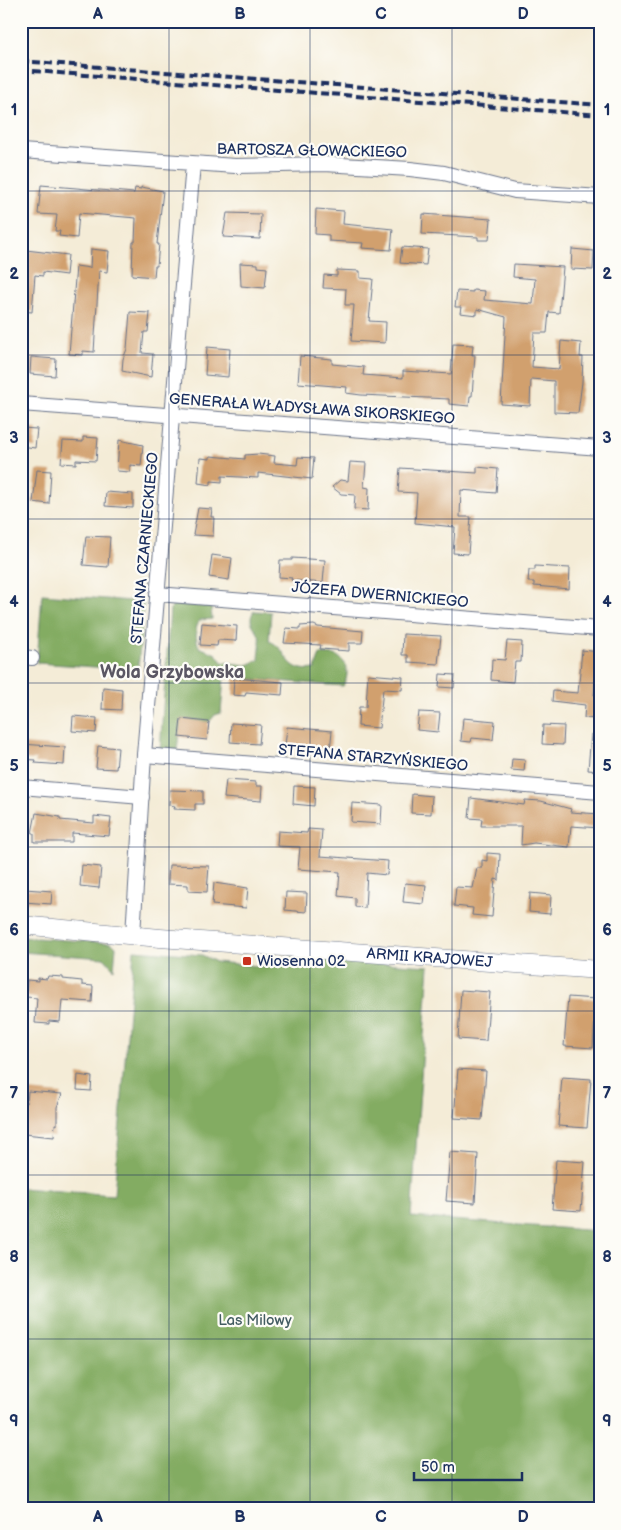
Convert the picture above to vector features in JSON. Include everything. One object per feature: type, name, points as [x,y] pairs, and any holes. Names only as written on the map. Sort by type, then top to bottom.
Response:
[{"type":"street","name":"BARTOSZA GŁOWACKIEGO","points":[[21,151],[192,164],[255,166],[324,164],[410,169],[444,173],[516,191],[600,197]]},
{"type":"street","name":"STEFANA CZARNIECKIEGO","points":[[132,935],[144,755],[192,164]]},
{"type":"street","name":"GENERAŁA WŁADYSŁAWA SIKORSKIEGO","points":[[21,404],[173,414],[600,448]]},
{"type":"street","name":"JÓZEFA DWERNICKIEGO","points":[[158,594],[600,629]]},
{"type":"street","name":"STEFANA STARZYŃSKIEGO","points":[[144,755],[600,792]]},
{"type":"street","points":[[21,787],[142,797]]},
{"type":"street","name":"ARMII KRAJOWEJ","points":[[21,925],[600,970]]},
{"type":"green space","points":[[42,594],[144,602],[138,670],[37,663]]},
{"type":"green space","points":[[175,604],[211,607],[212,619],[200,620],[198,623],[196,630],[197,640],[199,647],[216,654],[222,662],[247,665],[259,660],[260,640],[252,623],[252,615],[254,611],[271,612],[269,641],[280,649],[292,664],[305,670],[315,669],[320,654],[335,655],[345,665],[347,677],[345,682],[343,686],[224,677],[221,713],[215,715],[209,722],[181,719],[177,750],[175,753],[160,751],[170,609]]},
{"type":"green space","points":[[21,937],[112,943],[116,947],[114,969],[104,958],[21,952]]},
{"type":"green space","name":"Las Milowy","points":[[134,950],[202,955],[216,962],[269,967],[290,957],[429,966],[411,1217],[600,1231],[600,1509],[21,1509],[21,1188],[114,1195]]},
{"type":"building","points":[[41,185],[134,193],[135,188],[141,189],[141,187],[163,191],[157,244],[159,244],[157,266],[155,266],[154,277],[132,275],[136,218],[79,213],[77,238],[59,236],[60,231],[55,231],[57,215],[38,214]]},
{"type":"building","points":[[316,209],[344,211],[343,224],[393,229],[391,250],[362,248],[363,243],[329,241],[329,235],[315,234]]},
{"type":"building","points":[[227,213],[261,214],[260,239],[223,237]]},
{"type":"building","points":[[423,214],[491,219],[489,240],[478,240],[478,237],[422,234]]},
{"type":"building","points":[[402,247],[428,249],[426,265],[400,263]]},
{"type":"building","points":[[91,249],[109,251],[107,272],[99,271],[94,352],[83,351],[83,355],[69,354],[76,266],[90,268]]},
{"type":"building","points":[[572,249],[594,251],[593,270],[571,269]]},
{"type":"building","points":[[26,250],[68,255],[66,275],[43,272],[43,276],[35,275],[32,312],[22,311]]},
{"type":"building","points":[[240,263],[258,264],[258,267],[267,268],[265,288],[241,286]]},
{"type":"building","points":[[514,264],[563,267],[559,313],[549,312],[547,333],[534,333],[532,367],[559,369],[561,341],[581,343],[580,357],[583,357],[582,382],[578,413],[554,412],[554,381],[531,379],[530,406],[501,404],[506,317],[477,309],[477,315],[460,313],[461,307],[455,307],[457,291],[473,292],[473,290],[485,291],[484,300],[533,304],[535,279],[513,277]]},
{"type":"building","points":[[337,270],[360,271],[360,278],[373,279],[369,321],[386,322],[385,343],[351,341],[354,305],[345,305],[346,289],[323,288],[324,275],[337,276]]},
{"type":"building","points":[[130,312],[150,313],[148,332],[144,332],[142,353],[153,354],[151,377],[122,371],[123,359],[127,349]]},
{"type":"building","points":[[453,344],[473,345],[472,355],[475,355],[472,396],[470,396],[469,406],[449,404],[449,399],[361,395],[346,393],[347,387],[298,383],[300,356],[332,359],[332,364],[364,367],[363,375],[403,378],[403,371],[451,374]]},
{"type":"building","points":[[207,347],[230,349],[228,377],[205,375]]},
{"type":"building","points":[[31,357],[56,359],[55,376],[30,374]]},
{"type":"building","points":[[21,428],[37,429],[35,448],[21,446]]},
{"type":"building","points":[[83,437],[98,438],[96,461],[76,460],[76,464],[61,463],[63,441],[83,442]]},
{"type":"building","points":[[119,440],[143,445],[141,466],[130,465],[130,472],[117,471]]},
{"type":"building","points":[[245,455],[275,456],[274,463],[297,465],[298,457],[314,458],[312,479],[258,473],[258,478],[222,476],[222,482],[211,481],[211,485],[198,483],[200,458],[210,459],[210,456],[245,459]]},
{"type":"building","points":[[350,462],[366,463],[364,487],[369,488],[368,510],[354,509],[355,495],[341,494],[332,487],[340,480],[348,481]]},
{"type":"building","points":[[477,467],[498,469],[496,493],[461,490],[460,517],[471,517],[468,554],[453,553],[455,527],[415,523],[417,493],[398,492],[400,468],[477,473]]},
{"type":"building","points":[[37,470],[51,471],[49,504],[33,502]]},
{"type":"building","points":[[106,492],[133,494],[133,508],[105,506]]},
{"type":"building","points":[[198,508],[212,509],[211,517],[214,517],[213,536],[193,535]]},
{"type":"building","points":[[86,536],[110,537],[108,567],[83,565]]},
{"type":"building","points":[[212,555],[232,558],[229,580],[209,577]]},
{"type":"building","points":[[292,558],[325,560],[323,583],[279,577],[280,560],[292,560]]},
{"type":"building","points":[[535,566],[570,568],[569,589],[534,586],[534,582],[528,582],[529,570],[535,570]]},
{"type":"building","points":[[202,623],[237,626],[236,641],[218,640],[217,646],[200,645]]},
{"type":"building","points":[[314,625],[363,631],[362,643],[349,643],[349,651],[320,649],[321,645],[284,643],[286,628],[300,629],[300,626]]},
{"type":"building","points":[[403,634],[441,636],[438,664],[408,662],[408,655],[402,655]]},
{"type":"building","points":[[507,641],[522,642],[521,662],[515,662],[513,682],[491,680],[492,659],[505,660]]},
{"type":"building","points":[[582,650],[600,652],[600,671],[596,671],[594,695],[600,695],[598,719],[584,718],[585,705],[552,701],[553,691],[578,693]]},
{"type":"building","points":[[368,674],[403,677],[402,690],[383,689],[379,728],[358,726],[359,707],[366,707]]},
{"type":"building","points":[[440,674],[455,675],[454,688],[439,687]]},
{"type":"building","points":[[234,678],[283,682],[282,695],[246,692],[245,696],[233,695]]},
{"type":"building","points":[[103,687],[122,689],[121,710],[102,709]]},
{"type":"building","points":[[419,712],[440,713],[438,732],[417,730]]},
{"type":"building","points":[[73,716],[97,718],[96,733],[72,731]]},
{"type":"building","points":[[463,718],[495,721],[493,740],[472,738],[471,742],[461,741]]},
{"type":"building","points":[[181,719],[209,722],[207,740],[179,737]]},
{"type":"building","points":[[231,723],[261,725],[259,744],[230,742]]},
{"type":"building","points":[[543,725],[564,726],[563,745],[542,744]]},
{"type":"building","points":[[287,727],[332,731],[330,750],[285,746]]},
{"type":"building","points":[[591,734],[600,734],[600,771],[588,770]]},
{"type":"building","points":[[21,744],[65,747],[64,765],[35,763],[36,760],[21,759]]},
{"type":"building","points":[[98,746],[118,748],[116,769],[96,768]]},
{"type":"building","points":[[512,759],[525,760],[524,771],[511,770]]},
{"type":"building","points":[[226,780],[256,782],[256,786],[262,786],[261,801],[224,798]]},
{"type":"building","points":[[294,786],[315,787],[314,806],[293,804]]},
{"type":"building","points":[[170,790],[203,791],[203,804],[195,804],[195,810],[174,809],[175,806],[169,805]]},
{"type":"building","points":[[412,794],[432,796],[431,814],[411,813]]},
{"type":"building","points":[[471,798],[524,805],[525,800],[541,801],[571,809],[570,812],[600,814],[600,828],[571,826],[569,847],[534,843],[521,845],[522,826],[481,826],[482,819],[469,818]]},
{"type":"building","points":[[352,803],[382,805],[381,824],[351,822]]},
{"type":"building","points":[[36,813],[60,817],[60,820],[94,823],[94,816],[111,818],[109,836],[72,833],[72,842],[34,842],[34,833],[32,833]]},
{"type":"building","points":[[308,829],[322,830],[320,856],[388,861],[387,875],[367,873],[365,908],[355,907],[355,898],[338,896],[340,872],[298,869],[300,847],[277,846],[278,831],[307,833]]},
{"type":"building","points":[[487,853],[500,854],[499,880],[495,879],[492,917],[472,915],[473,908],[454,906],[456,887],[473,888],[477,868],[482,868],[482,860],[487,861]]},
{"type":"building","points":[[82,865],[101,867],[99,888],[80,886]]},
{"type":"building","points":[[169,865],[209,866],[207,892],[188,891],[188,885],[168,884]]},
{"type":"building","points":[[214,883],[248,888],[246,908],[212,905]]},
{"type":"building","points":[[405,883],[426,885],[424,904],[403,902]]},
{"type":"building","points":[[25,889],[52,891],[51,904],[24,902]]},
{"type":"building","points":[[286,892],[307,893],[306,912],[285,910]]},
{"type":"building","points":[[530,893],[551,895],[550,914],[529,912]]},
{"type":"building","points":[[48,976],[82,981],[82,985],[93,986],[92,1002],[62,1000],[60,1022],[49,1021],[49,1024],[35,1023],[37,998],[26,997],[27,980],[38,981],[38,978],[47,979]]},
{"type":"building","points":[[461,990],[490,992],[486,1041],[458,1039]]},
{"type":"building","points":[[568,997],[596,999],[593,1048],[564,1046]]},
{"type":"building","points":[[458,1069],[486,1071],[482,1120],[454,1118]]},
{"type":"building","points":[[78,1075],[92,1077],[91,1091],[77,1090]]},
{"type":"building","points":[[562,1077],[591,1079],[587,1128],[558,1126]]},
{"type":"building","points":[[28,1091],[62,1094],[57,1107],[57,1125],[55,1124],[54,1137],[24,1134],[24,1103],[27,1103]]},
{"type":"building","points":[[450,1152],[478,1154],[475,1203],[446,1201]]},
{"type":"building","points":[[556,1160],[585,1162],[581,1211],[552,1209]]},
{"type":"railway","points":[[21,61],[600,105]]},
{"type":"railway","points":[[21,70],[600,115]]},
{"type":"place","name":"Wiosenna 02","points":[[247,961]]},
{"type":"district","name":"Wola Grzybowska","points":[[172,672]]}]
